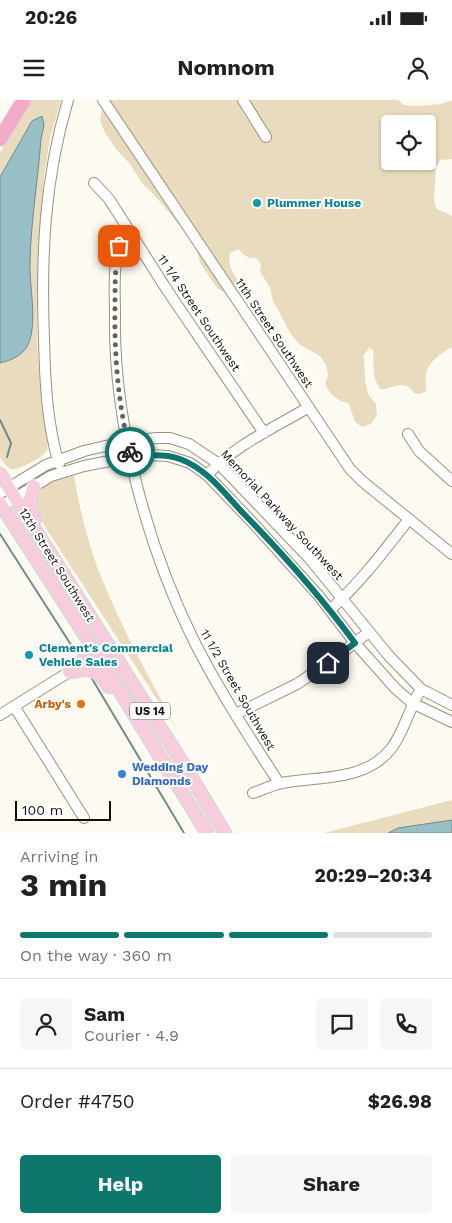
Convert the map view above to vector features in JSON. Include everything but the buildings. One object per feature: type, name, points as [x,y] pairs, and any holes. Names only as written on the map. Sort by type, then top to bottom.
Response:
[{"type":"highway","points":[[0,138],[24,100]]},
{"type":"main road","name":"12th Street Southwest","points":[[0,474],[4,499],[75,620],[208,833]]},
{"type":"main road","points":[[34,486],[29,504],[38,524],[38,535]]},
{"type":"main road","name":"12th Street Southwest","points":[[4,499],[38,535],[225,833]]},
{"type":"main road","points":[[75,620],[76,628],[86,650],[80,662]]},
{"type":"main road","points":[[69,672],[80,662],[97,654],[102,654],[107,656],[138,692]]},
{"type":"main road","points":[[69,672],[86,670],[98,673],[140,724]]},
{"type":"street","points":[[62,472],[46,389],[42,256],[50,174],[56,139],[68,100]]},
{"type":"street","name":"11th Street Southwest","points":[[103,100],[354,473],[409,519],[450,548]]},
{"type":"street","points":[[243,100],[266,137]]},
{"type":"street","name":"11 1/4 Street Southwest","points":[[94,183],[109,200],[167,290],[264,432]]},
{"type":"street","name":"11 1/2 Street Southwest","points":[[128,230],[119,246],[117,254],[115,269],[115,323],[120,390],[127,441],[140,495],[155,545],[195,643],[279,783]]},
{"type":"street","points":[[208,475],[218,464],[264,432],[309,407]]},
{"type":"street","points":[[408,434],[419,451],[452,481]]},
{"type":"street","name":"Memorial Parkway Southwest","points":[[4,499],[58,459],[84,451],[127,441],[157,438],[179,440],[197,448],[218,464],[309,558],[389,656],[421,689],[452,706]]},
{"type":"street","points":[[4,499],[62,472],[131,457],[168,456],[190,464],[208,475],[253,523],[330,610],[355,643],[395,688],[412,703],[452,722]]},
{"type":"street","points":[[330,610],[343,599],[367,572],[409,519]]},
{"type":"street","points":[[236,714],[297,684],[369,632]]},
{"type":"street","points":[[0,715],[69,672]]},
{"type":"street","points":[[252,793],[279,783],[352,774],[370,766],[391,749],[412,703],[421,689]]},
{"type":"street","points":[[14,706],[84,818]]},
{"type":"shaded area","points":[[32,100],[61,100],[50,138],[44,177],[38,252],[37,336],[39,371],[48,442],[45,453],[36,460],[25,466],[11,469],[6,466],[0,457],[0,152]]},
{"type":"shaded area","points":[[107,100],[398,100],[404,105],[418,106],[442,104],[452,100],[452,159],[440,160],[436,166],[436,115],[381,115],[381,170],[435,170],[435,204],[437,209],[452,216],[452,347],[430,365],[426,376],[426,391],[420,394],[414,393],[410,388],[402,385],[380,389],[374,374],[373,350],[369,348],[364,355],[365,380],[368,394],[376,404],[377,415],[371,424],[362,427],[355,422],[349,404],[341,401],[329,391],[325,383],[328,376],[326,365],[320,356],[299,344],[291,334],[273,301],[270,288],[260,271],[261,264],[256,258],[244,255],[238,249],[230,253],[230,266],[242,286],[241,293],[233,297],[218,289],[200,263],[196,245],[142,183],[130,164],[105,133],[100,120],[102,109]]},
{"type":"shaded area","points":[[74,475],[85,527],[102,579],[128,636],[177,730],[38,516],[37,491],[52,481]]},
{"type":"shaded area","points":[[452,800],[452,833],[324,833]]},
{"type":"water","points":[[42,116],[44,125],[31,246],[30,271],[33,315],[31,336],[28,345],[20,355],[0,363],[0,177],[32,121]]},
{"type":"water","points":[[452,820],[452,833],[388,833],[398,828]]},
{"type":"waterway","points":[[0,420],[11,443],[7,457]]},
{"type":"waterway","points":[[0,534],[75,651]]},
{"type":"waterway","points":[[91,677],[184,833]]},
{"type":"way so far","points":[[119,246],[115,269],[116,344],[120,390],[130,452]]},
{"type":"place","name":"Plummer House","points":[[257,203]]},
{"type":"place","name":"Clement's Commercial Vehicle Sales","points":[[29,655]]},
{"type":"place","name":"Arby's","points":[[81,704]]},
{"type":"place","name":"Wedding Day Diamonds","points":[[122,774]]},
{"type":"route","points":[[130,452],[131,457],[149,455],[168,456],[179,459],[208,475],[319,596],[355,643],[328,663]]}]
